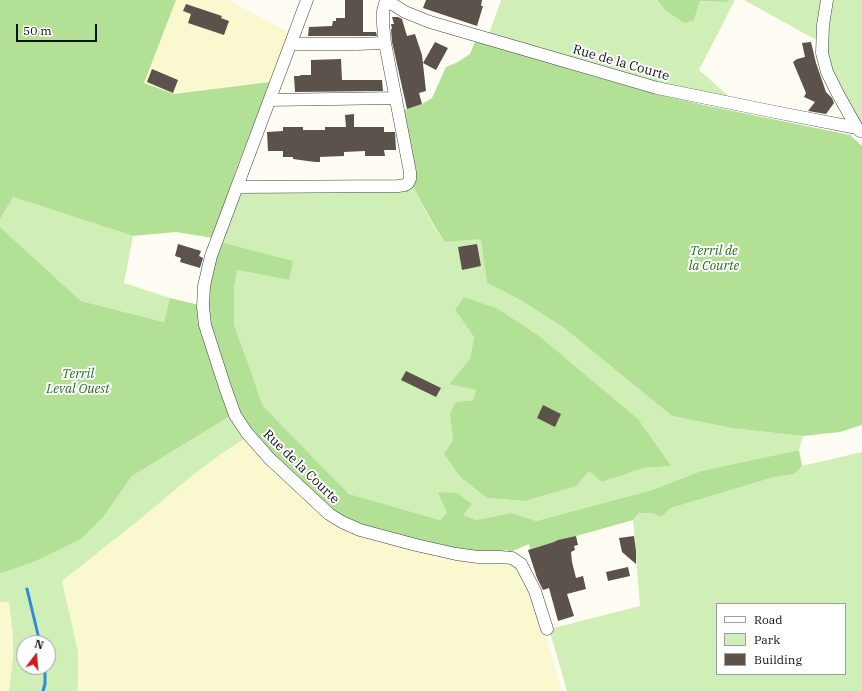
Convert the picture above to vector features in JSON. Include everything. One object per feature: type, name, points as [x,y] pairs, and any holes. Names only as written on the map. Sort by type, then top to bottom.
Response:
[{"type":"street","name":"Rue de la Courte","points":[[307,0],[211,256],[204,286],[203,307],[206,325],[224,387],[235,415],[247,433],[269,458],[329,514],[360,530],[416,545],[456,554],[478,557],[512,558],[521,564],[535,591],[547,629]]},
{"type":"street","name":"Rue de la Courte","points":[[237,187],[390,186],[405,185],[408,183],[410,179],[410,172],[385,43],[383,11],[386,0],[405,12],[430,22],[657,88],[859,130]]},
{"type":"street","points":[[827,0],[823,25],[822,54],[827,72],[859,130]]},
{"type":"street","points":[[291,44],[385,43]]},
{"type":"street","points":[[270,100],[396,98]]},
{"type":"green space","points":[[0,0],[176,0],[144,83],[174,94],[270,82],[237,167],[213,238],[176,232],[133,236],[13,197],[0,220]]},
{"type":"green space","points":[[176,0],[229,0],[290,33],[270,82],[174,94],[144,83]]},
{"type":"green space","points":[[501,0],[657,0],[666,11],[694,20],[700,1],[728,2],[729,0],[735,0],[699,70],[732,99],[672,87],[489,34]]},
{"type":"green space","points":[[657,0],[729,0],[728,2],[700,1],[694,20],[685,23],[666,11]]},
{"type":"green space","points":[[744,0],[822,0],[818,41]]},
{"type":"green space","points":[[831,0],[862,0],[862,125],[844,97],[827,57]]},
{"type":"green space","name":"Terril de la Courte","points":[[476,39],[503,49],[656,94],[850,135],[862,146],[862,425],[840,432],[803,436],[731,428],[672,416],[564,328],[522,301],[487,283],[481,239],[445,242],[436,229],[412,185],[401,111],[422,104],[432,98],[446,67],[456,63],[470,54]]},
{"type":"green space","points":[[412,185],[435,229],[445,242],[482,238],[487,283],[522,301],[564,328],[672,416],[731,428],[803,436],[799,450],[701,471],[652,490],[536,521],[512,513],[476,520],[463,515],[447,514],[440,520],[349,494],[263,406],[234,324],[234,290],[237,270],[289,280],[220,242],[240,190]],"holes":[[[455,310],[670,466],[644,468],[602,482],[589,470],[524,501],[487,498],[460,477],[444,454],[453,440],[456,402],[473,400],[476,390],[450,383],[470,359],[474,337]]]},
{"type":"green space","points":[[13,197],[133,236],[124,283],[170,298],[164,322],[81,301],[0,227],[0,220]]},
{"type":"green space","name":"Terril Leval Ouest","points":[[0,227],[81,301],[164,322],[170,298],[199,305],[232,415],[132,476],[104,516],[81,539],[36,561],[0,574]]},
{"type":"green space","points":[[220,242],[293,261],[289,280],[237,270],[234,290],[234,324],[263,406],[349,494],[440,520],[447,513],[438,492],[457,493],[472,504],[463,515],[476,520],[512,513],[536,521],[652,490],[701,471],[799,450],[802,466],[794,474],[771,478],[671,508],[661,517],[651,513],[639,513],[633,520],[530,549],[529,544],[508,553],[508,550],[476,554],[346,522],[295,477],[242,420],[209,324],[207,288]]},
{"type":"green space","points":[[464,297],[498,309],[539,336],[638,419],[671,466],[644,468],[602,482],[589,471],[576,486],[524,501],[487,498],[460,477],[444,454],[453,440],[450,413],[456,402],[473,400],[476,390],[449,384],[470,359],[474,337],[455,310]]},
{"type":"green space","points":[[232,415],[247,437],[193,475],[62,581],[78,652],[77,691],[9,691],[13,658],[13,636],[9,602],[0,602],[0,574],[36,561],[81,539],[104,516],[132,476]]},
{"type":"green space","points":[[247,437],[513,565],[527,585],[542,623],[562,691],[77,691],[78,683],[70,617],[62,581],[193,475]]},
{"type":"green space","points":[[862,452],[862,691],[567,691],[549,629],[640,606],[633,520],[639,513],[651,513],[661,517],[671,508],[771,478],[794,474],[802,466]]},
{"type":"green space","points":[[0,602],[9,602],[13,636],[13,658],[9,691],[0,691]]},
{"type":"building","points":[[345,0],[363,0],[363,32],[376,32],[377,36],[308,36],[309,27],[332,26],[333,21],[336,21],[336,18],[345,18]]},
{"type":"building","points":[[426,0],[482,0],[481,6],[483,6],[477,26],[423,8]]},
{"type":"building","points":[[186,4],[222,16],[221,18],[229,21],[224,35],[188,23],[191,14],[183,11]]},
{"type":"building","points":[[392,17],[402,19],[407,36],[415,34],[422,55],[426,91],[419,93],[422,104],[407,109],[392,42],[391,24],[394,24]]},
{"type":"building","points":[[435,42],[448,48],[436,70],[423,63]]},
{"type":"building","points":[[811,42],[816,63],[826,92],[832,98],[834,103],[826,114],[808,111],[815,102],[804,97],[806,93],[793,62],[797,59],[805,57],[802,43]]},
{"type":"building","points":[[341,59],[342,80],[382,80],[383,91],[295,92],[294,76],[311,75],[311,60]]},
{"type":"building","points":[[152,69],[178,80],[173,93],[147,82]]},
{"type":"building","points":[[354,114],[354,127],[384,127],[384,132],[395,132],[396,150],[384,150],[385,156],[365,156],[365,151],[344,152],[344,156],[320,157],[320,162],[293,159],[293,157],[283,157],[283,151],[268,151],[267,132],[283,131],[283,127],[303,127],[303,130],[325,130],[325,127],[346,127],[345,115]]},
{"type":"building","points":[[178,244],[201,251],[199,256],[203,258],[200,268],[180,262],[181,258],[175,256]]},
{"type":"building","points":[[477,244],[481,266],[462,270],[458,247]]},
{"type":"building","points":[[406,371],[441,388],[436,397],[401,380]]},
{"type":"building","points":[[543,405],[561,414],[555,427],[537,418]]},
{"type":"building","points":[[576,536],[578,545],[574,546],[575,550],[571,552],[572,562],[576,578],[583,576],[586,589],[567,594],[574,616],[558,621],[549,588],[543,590],[537,578],[528,550]]},
{"type":"building","points":[[634,536],[636,564],[622,552],[619,538]]},
{"type":"building","points":[[628,567],[630,576],[608,581],[606,572]]},
{"type":"waterway","points":[[27,589],[38,635]]},
{"type":"waterway","points":[[43,691],[45,675]]}]
